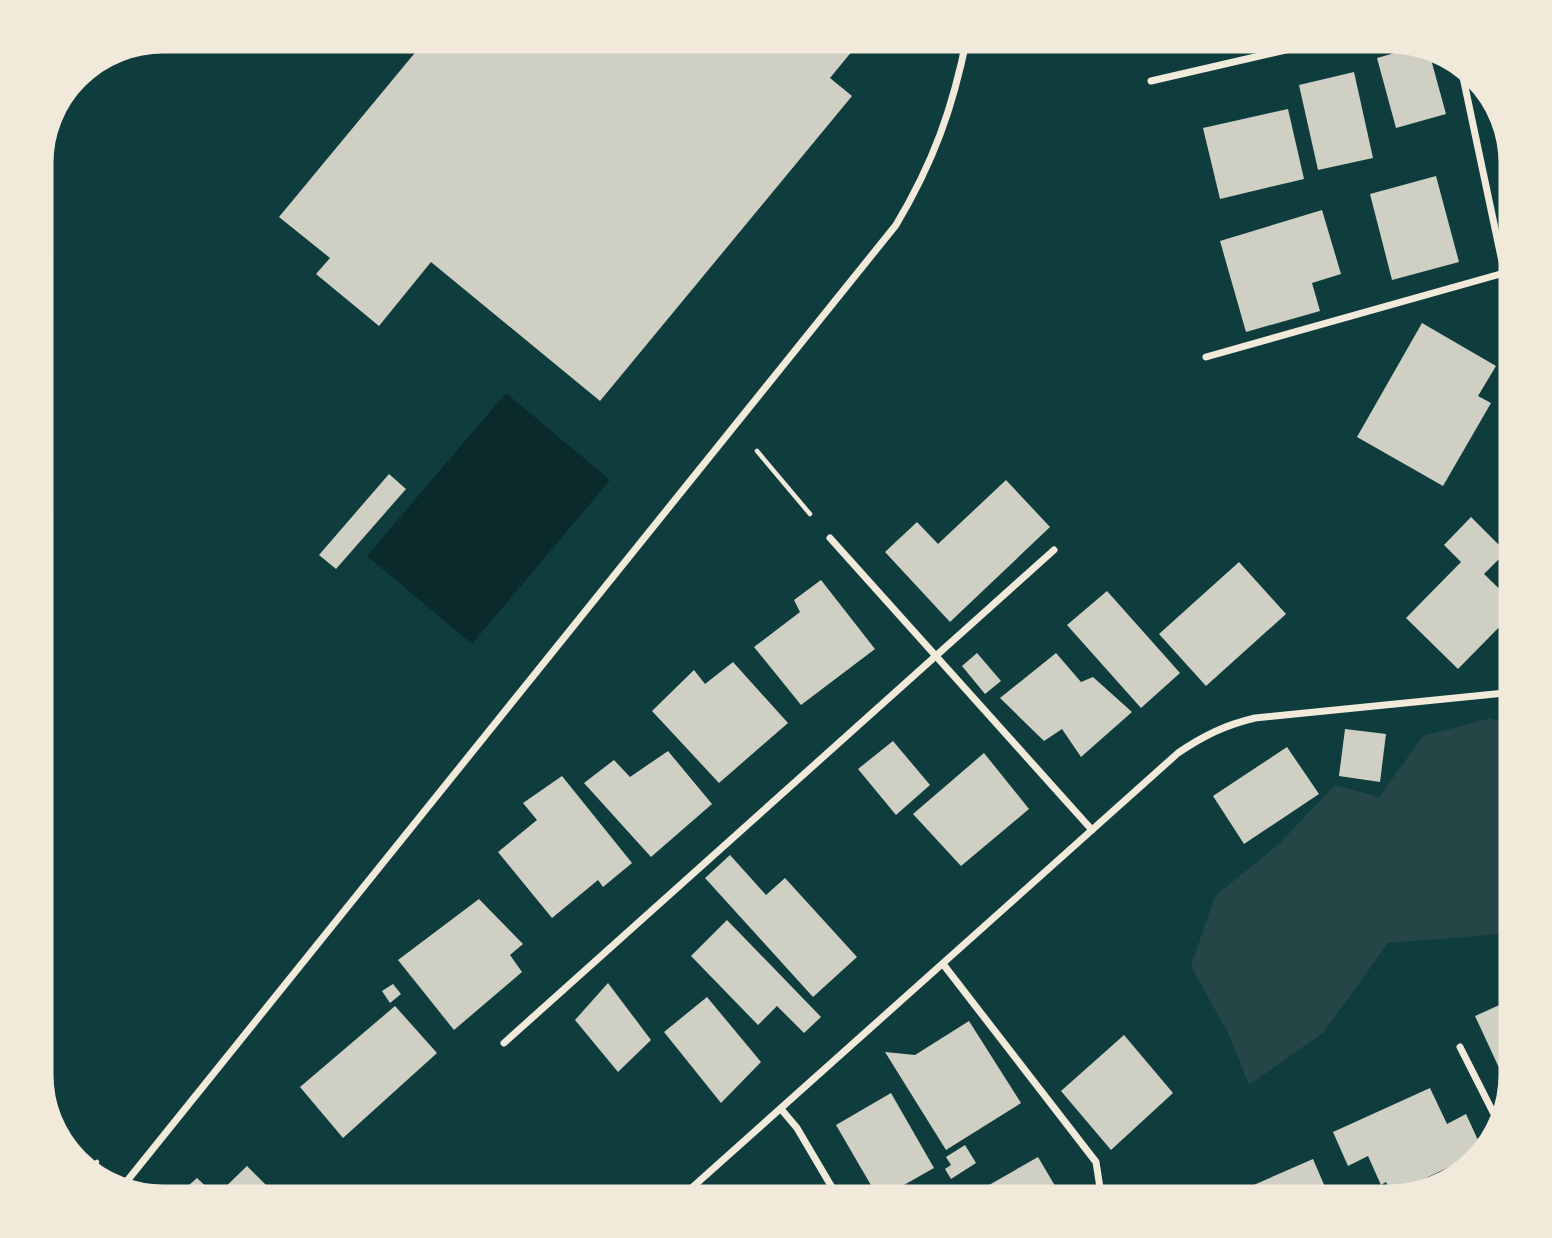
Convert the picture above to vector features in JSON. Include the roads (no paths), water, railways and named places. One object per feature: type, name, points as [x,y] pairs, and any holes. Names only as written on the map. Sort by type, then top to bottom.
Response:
[{"type":"street","points":[[126,1183],[864,267],[903,214],[923,180],[944,132],[964,49]]},
{"type":"street","points":[[1151,81],[1290,49]]},
{"type":"street","points":[[1463,76],[1503,268]]},
{"type":"street","points":[[1206,356],[1503,273]]},
{"type":"street","points":[[830,538],[1092,830]]},
{"type":"street","points":[[504,1042],[1054,550]]},
{"type":"street","points":[[691,1189],[1178,753],[1227,725],[1255,718],[1503,693]]},
{"type":"street","points":[[943,964],[1096,1162],[1100,1189]]},
{"type":"street","points":[[1460,1047],[1495,1116]]},
{"type":"street","points":[[781,1109],[797,1128],[833,1189]]}]
